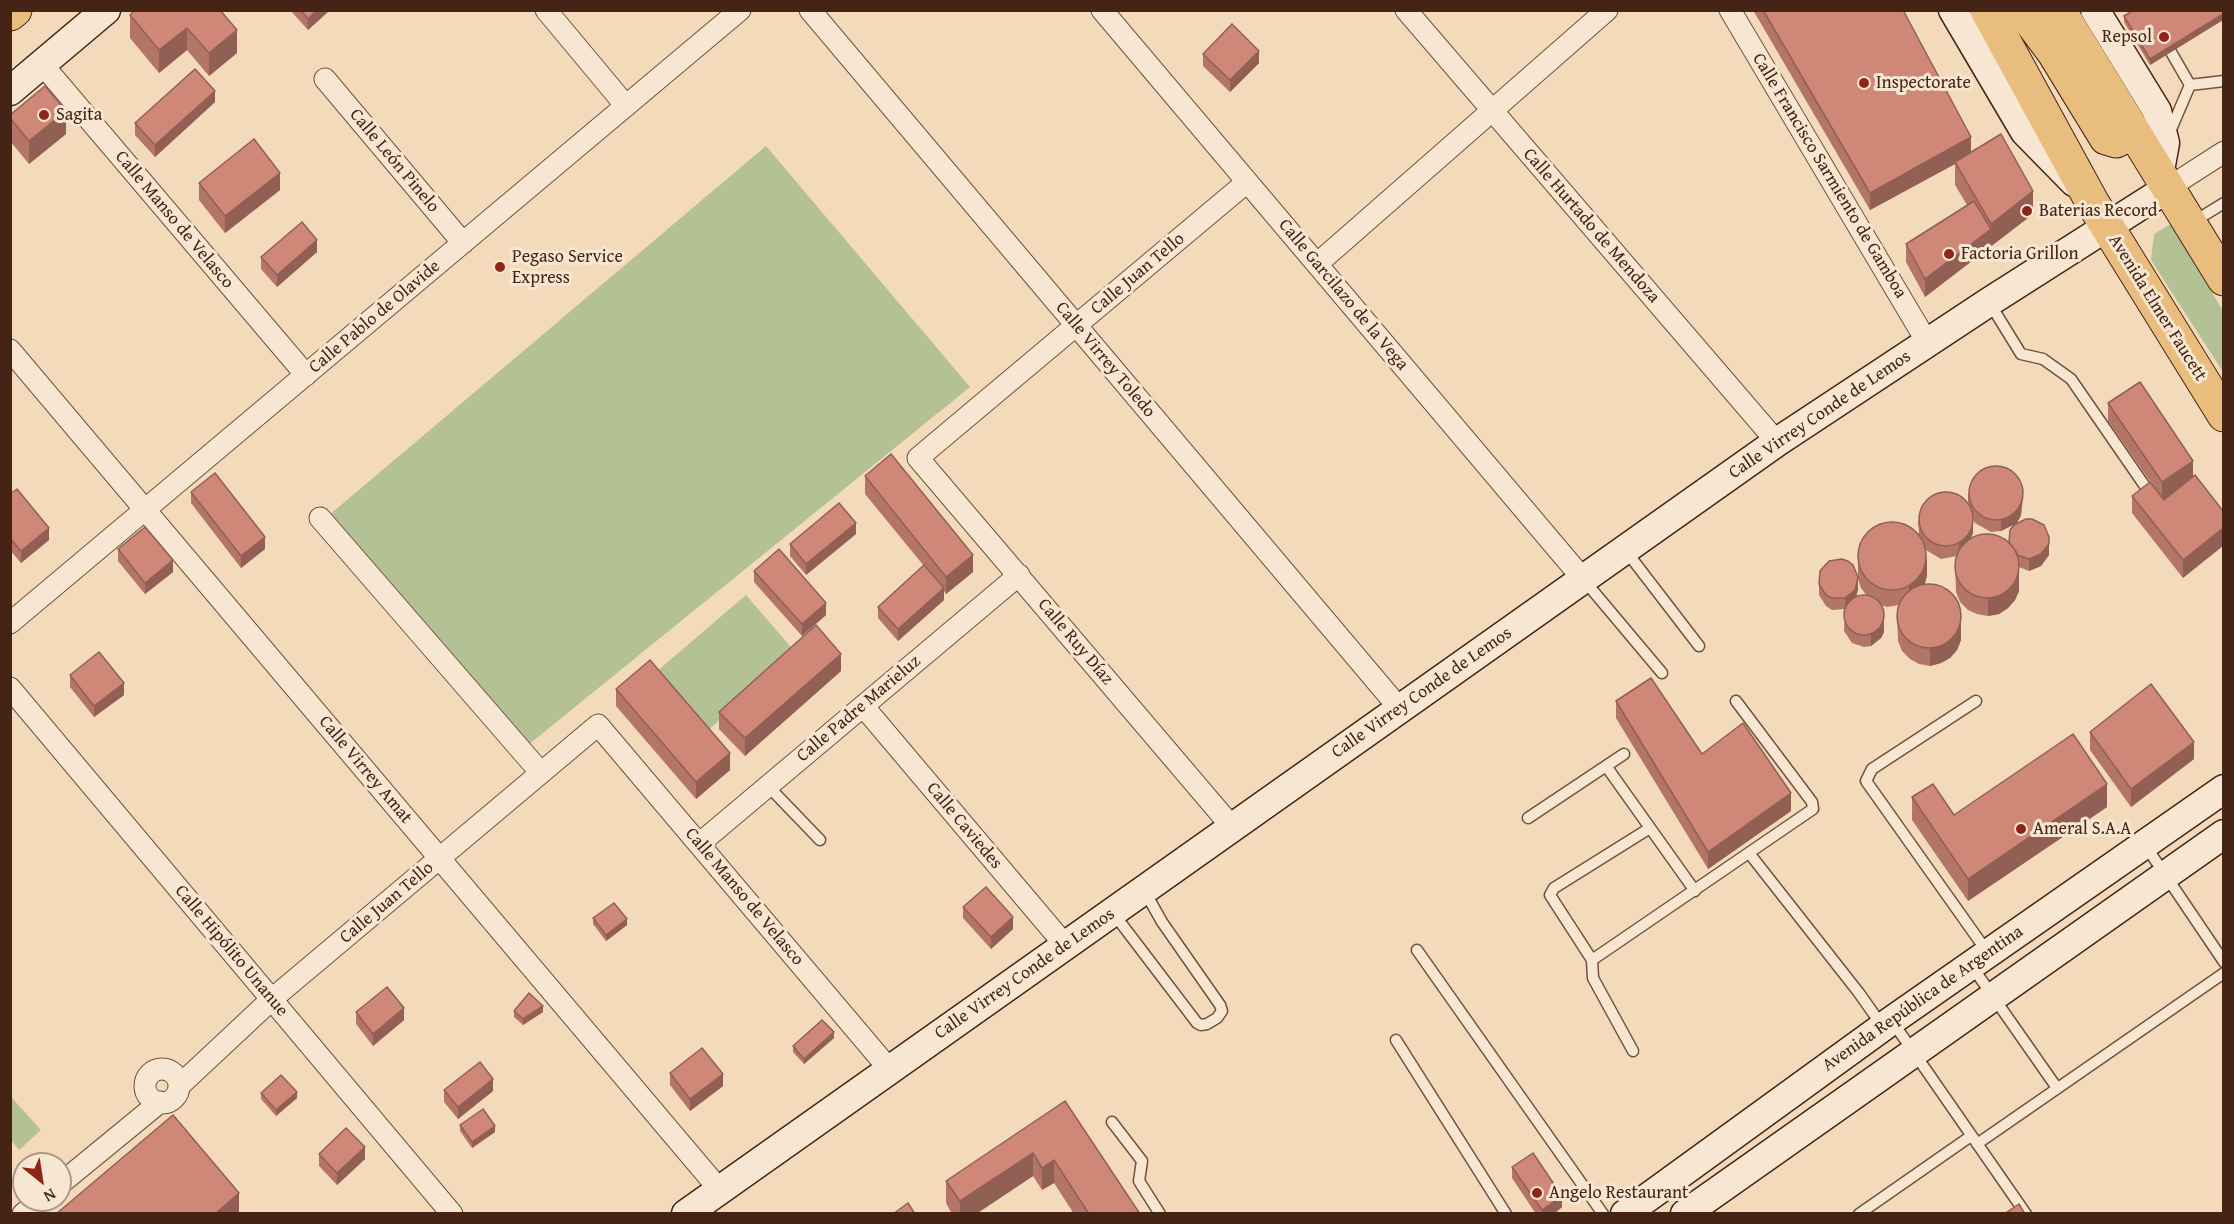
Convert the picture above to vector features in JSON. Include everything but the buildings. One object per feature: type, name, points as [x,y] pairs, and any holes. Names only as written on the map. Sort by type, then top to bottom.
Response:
[{"type":"main road","points":[[10,14],[15,10]]},
{"type":"main road","name":"Avenida Elmer Faucett","points":[[1987,10],[2099,214],[2223,415]]},
{"type":"main road","points":[[2022,10],[2054,53],[2106,138],[2116,141],[2126,136],[2130,127]]},
{"type":"main road","points":[[2059,10],[2163,182],[2204,239],[2223,279]]},
{"type":"street","points":[[10,91],[106,10]]},
{"type":"street","points":[[546,10],[626,106]]},
{"type":"street","name":"Calle Pablo de Olavide","points":[[10,623],[740,10]]},
{"type":"street","name":"Calle Virrey Toledo","points":[[810,10],[1400,709]]},
{"type":"street","name":"Calle Garcilazo de la Vega","points":[[1102,10],[1583,579]]},
{"type":"street","name":"Calle Hurtado de Mendoza","points":[[1406,10],[1777,442]]},
{"type":"street","points":[[1317,264],[1607,10]]},
{"type":"street","name":"Calle Francisco Sarmiento de Gamboa","points":[[1730,10],[1927,342]]},
{"type":"street","points":[[1953,10],[2025,132],[2099,214]]},
{"type":"street","points":[[2095,10],[2157,111],[2165,142],[2163,182],[2223,152]]},
{"type":"street","name":"Calle Manso de Velasco","points":[[42,64],[306,375]]},
{"type":"street","name":"Calle León Pinelo","points":[[325,79],[464,243]]},
{"type":"street","name":"Calle Juan Tello","points":[[918,458],[1247,182]]},
{"type":"street","name":"Calle Virrey Conde de Lemos","points":[[686,1214],[1777,442],[1989,302],[2099,214],[2163,182]]},
{"type":"street","name":"Calle Virrey Amat","points":[[10,350],[720,1190]]},
{"type":"street","name":"Calle Ruy Díaz","points":[[918,458],[1232,827]]},
{"type":"street","points":[[320,518],[541,773]]},
{"type":"street","name":"Calle Padre Marieluz","points":[[699,844],[1019,575]]},
{"type":"street","name":"Calle Hipólito Unanue","points":[[10,688],[452,1214]]},
{"type":"street","name":"Calle Caviedes","points":[[863,706],[1065,945]]},
{"type":"street","name":"Calle Manso de Velasco","points":[[598,725],[890,1070]]},
{"type":"street","name":"Calle Juan Tello","points":[[72,1174],[160,1102],[171,1100],[178,1092],[179,1086],[272,999],[598,725]]},
{"type":"street","name":"Avenida República de Argentina","points":[[1625,1214],[1887,1024],[2223,789]]},
{"type":"street","points":[[1685,1214],[2223,834]]},
{"type":"street","points":[[160,1102],[150,1098],[145,1088],[145,1082],[151,1072],[167,1070],[176,1076],[179,1086]]},
{"type":"lane","points":[[2171,52],[2190,85]]},
{"type":"lane","points":[[2190,85],[2223,81]]},
{"type":"lane","points":[[2165,142],[2190,85]]},
{"type":"lane","points":[[2204,239],[2223,203]]},
{"type":"lane","points":[[1989,302],[2021,354],[2043,358],[2071,379],[2149,492]]},
{"type":"lane","points":[[1625,549],[1699,646]]},
{"type":"lane","points":[[1583,579],[1662,673]]},
{"type":"lane","points":[[1976,701],[1872,769],[1866,781],[1979,959],[1994,997],[2057,1088]]},
{"type":"lane","points":[[1592,960],[1812,809],[1813,805],[1736,702]]},
{"type":"lane","points":[[1528,818],[1624,754]]},
{"type":"lane","points":[[1606,766],[1695,891]]},
{"type":"lane","points":[[768,786],[819,840]]},
{"type":"lane","points":[[1633,1051],[1593,978],[1592,960],[1550,895],[1551,891],[1650,828]]},
{"type":"lane","points":[[2144,844],[2223,962]]},
{"type":"lane","points":[[1749,853],[1860,993],[1914,1053],[2026,1214]]},
{"type":"lane","points":[[1112,912],[1197,1023],[1207,1024],[1217,1018],[1222,1011],[1220,1005],[1162,922],[1143,890]]},
{"type":"lane","points":[[1417,950],[1603,1214]]},
{"type":"lane","points":[[1859,1214],[2057,1088],[2223,973]]},
{"type":"lane","points":[[1396,1040],[1506,1214]]},
{"type":"lane","points":[[1112,1122],[1142,1161],[1139,1181],[1160,1214]]},
{"type":"green space","points":[[766,146],[970,387],[528,745],[328,516]]},
{"type":"green space","points":[[2171,224],[2223,311],[2223,372],[2151,260],[2154,234]]},
{"type":"green space","points":[[746,595],[796,653],[706,732],[655,673]]},
{"type":"green space","points":[[11,1097],[41,1130],[19,1150],[11,1140]]},
{"type":"place","name":"Repsol","points":[[2164,37]]},
{"type":"place","name":"Inspectorate","points":[[1864,83]]},
{"type":"place","name":"Sagita","points":[[44,115]]},
{"type":"place","name":"Baterias Record","points":[[2027,211]]},
{"type":"place","name":"Factoria Grillon","points":[[1949,254]]},
{"type":"place","name":"Pegaso Service Express","points":[[500,267]]},
{"type":"place","name":"Ameral S.A.A","points":[[2021,829]]},
{"type":"place","name":"Angelo Restaurant","points":[[1537,1193]]}]
